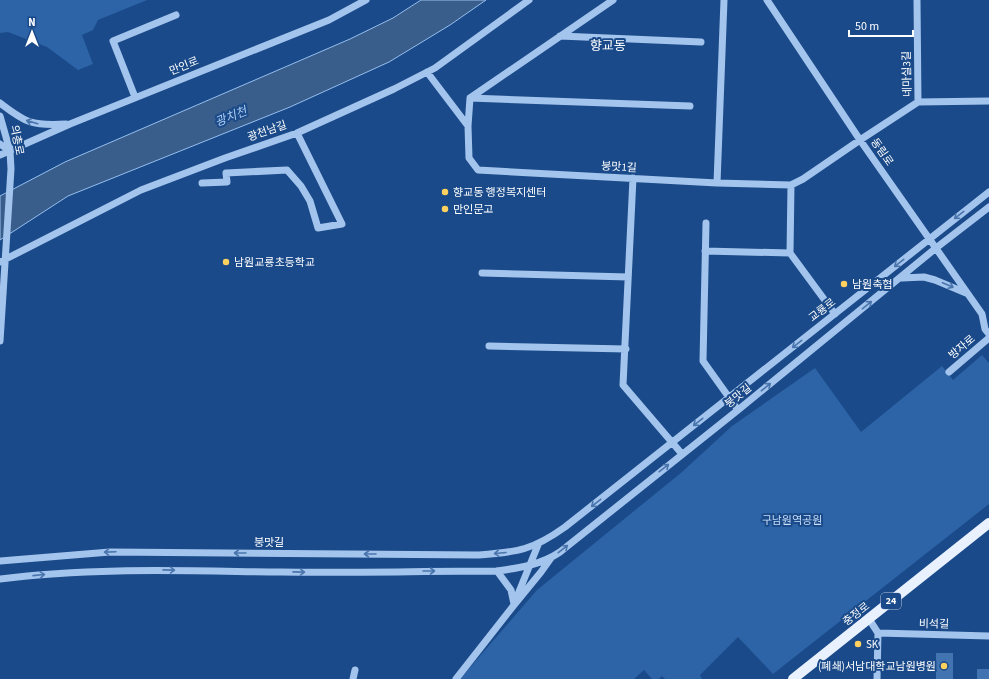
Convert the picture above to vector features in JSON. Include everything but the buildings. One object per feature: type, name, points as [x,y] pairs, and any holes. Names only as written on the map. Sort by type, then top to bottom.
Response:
[{"type":"main road","name":"충정로","points":[[793,679],[989,522]]},
{"type":"street","name":"만인로","points":[[0,155],[70,124],[329,20],[366,0]]},
{"type":"street","name":"광천남길","points":[[2,260],[141,190],[225,158],[297,133],[394,89],[435,68],[529,0]]},
{"type":"street","points":[[470,98],[613,0]]},
{"type":"street","points":[[717,182],[724,0]]},
{"type":"street","name":"동림로","points":[[767,0],[860,140],[967,293],[985,315],[985,329],[989,334]]},
{"type":"street","name":"네마실3길","points":[[860,140],[918,102],[917,0]]},
{"type":"street","points":[[136,97],[113,41],[176,15]]},
{"type":"street","points":[[560,36],[701,42]]},
{"type":"street","points":[[427,72],[468,126]]},
{"type":"street","points":[[468,126],[470,98]]},
{"type":"street","points":[[470,98],[690,106]]},
{"type":"street","points":[[918,102],[989,101]]},
{"type":"street","points":[[0,103],[32,124],[70,124]]},
{"type":"street","name":"의총로","points":[[0,116],[10,151],[11,169],[5,250],[2,260]]},
{"type":"street","name":"붕맛1길","points":[[468,126],[469,158],[478,170],[791,185]]},
{"type":"street","points":[[202,183],[227,182],[226,173],[287,170],[301,186],[310,201],[318,228],[342,224],[297,133]]},
{"type":"street","points":[[835,314],[790,253],[791,185],[803,179],[860,140]]},
{"type":"street","points":[[0,144],[10,151]]},
{"type":"street","points":[[633,178],[626,349],[623,385],[682,454]]},
{"type":"street","name":"교룡로","points":[[729,398],[989,192]]},
{"type":"street","name":"붕맛길","points":[[456,679],[551,558],[738,410],[902,278],[936,248],[989,207]]},
{"type":"street","points":[[706,223],[703,361],[738,410]]},
{"type":"street","points":[[705,251],[790,253]]},
{"type":"street","points":[[0,341],[2,260]]},
{"type":"street","points":[[482,273],[628,277]]},
{"type":"street","points":[[902,278],[924,277],[967,293]]},
{"type":"street","name":"방자로","points":[[949,372],[989,338]]},
{"type":"street","points":[[489,346],[626,349]]},
{"type":"street","name":"붕맛길","points":[[0,561],[110,552],[479,555],[508,553],[527,549],[549,539],[729,398]]},
{"type":"street","name":"붕맛길","points":[[514,605],[528,565],[538,545]]},
{"type":"street","name":"붕맛길","points":[[0,579],[62,572],[147,570],[303,572],[497,571],[541,562],[551,558]]},
{"type":"street","points":[[497,571],[511,590],[514,605]]},
{"type":"street","points":[[869,619],[878,633],[877,679]]},
{"type":"street","name":"비석길","points":[[878,633],[989,636]]},
{"type":"street","points":[[353,679],[355,670]]},
{"type":"green space","points":[[0,0],[147,0],[98,20],[93,30],[82,35],[93,64],[78,70],[47,47],[8,32],[0,33]]},
{"type":"green space","name":"구남원역공원","points":[[982,355],[989,363],[989,504],[773,674],[738,637],[700,675],[702,679],[665,679],[662,676],[659,679],[652,679],[644,670],[634,679],[460,679],[537,590],[682,472],[732,426],[815,368],[861,432],[942,366],[953,380]]},
{"type":"water","name":"광치천","points":[[421,0],[486,0],[450,25],[389,62],[290,107],[68,196],[0,240],[0,196],[65,162],[350,39],[393,18]]},
{"type":"place","name":"향교동 행정복지센터","points":[[445,192]]},
{"type":"place","name":"만인문고","points":[[445,209]]},
{"type":"place","name":"남원교룡초등학교","points":[[226,262]]},
{"type":"place","name":"남원축협","points":[[844,284]]},
{"type":"place","name":"SK","points":[[858,644]]},
{"type":"place","name":"(폐쇄)서남대학교남원병원","points":[[944,666]]},
{"type":"district","name":"향교동","points":[[608,46]]}]
